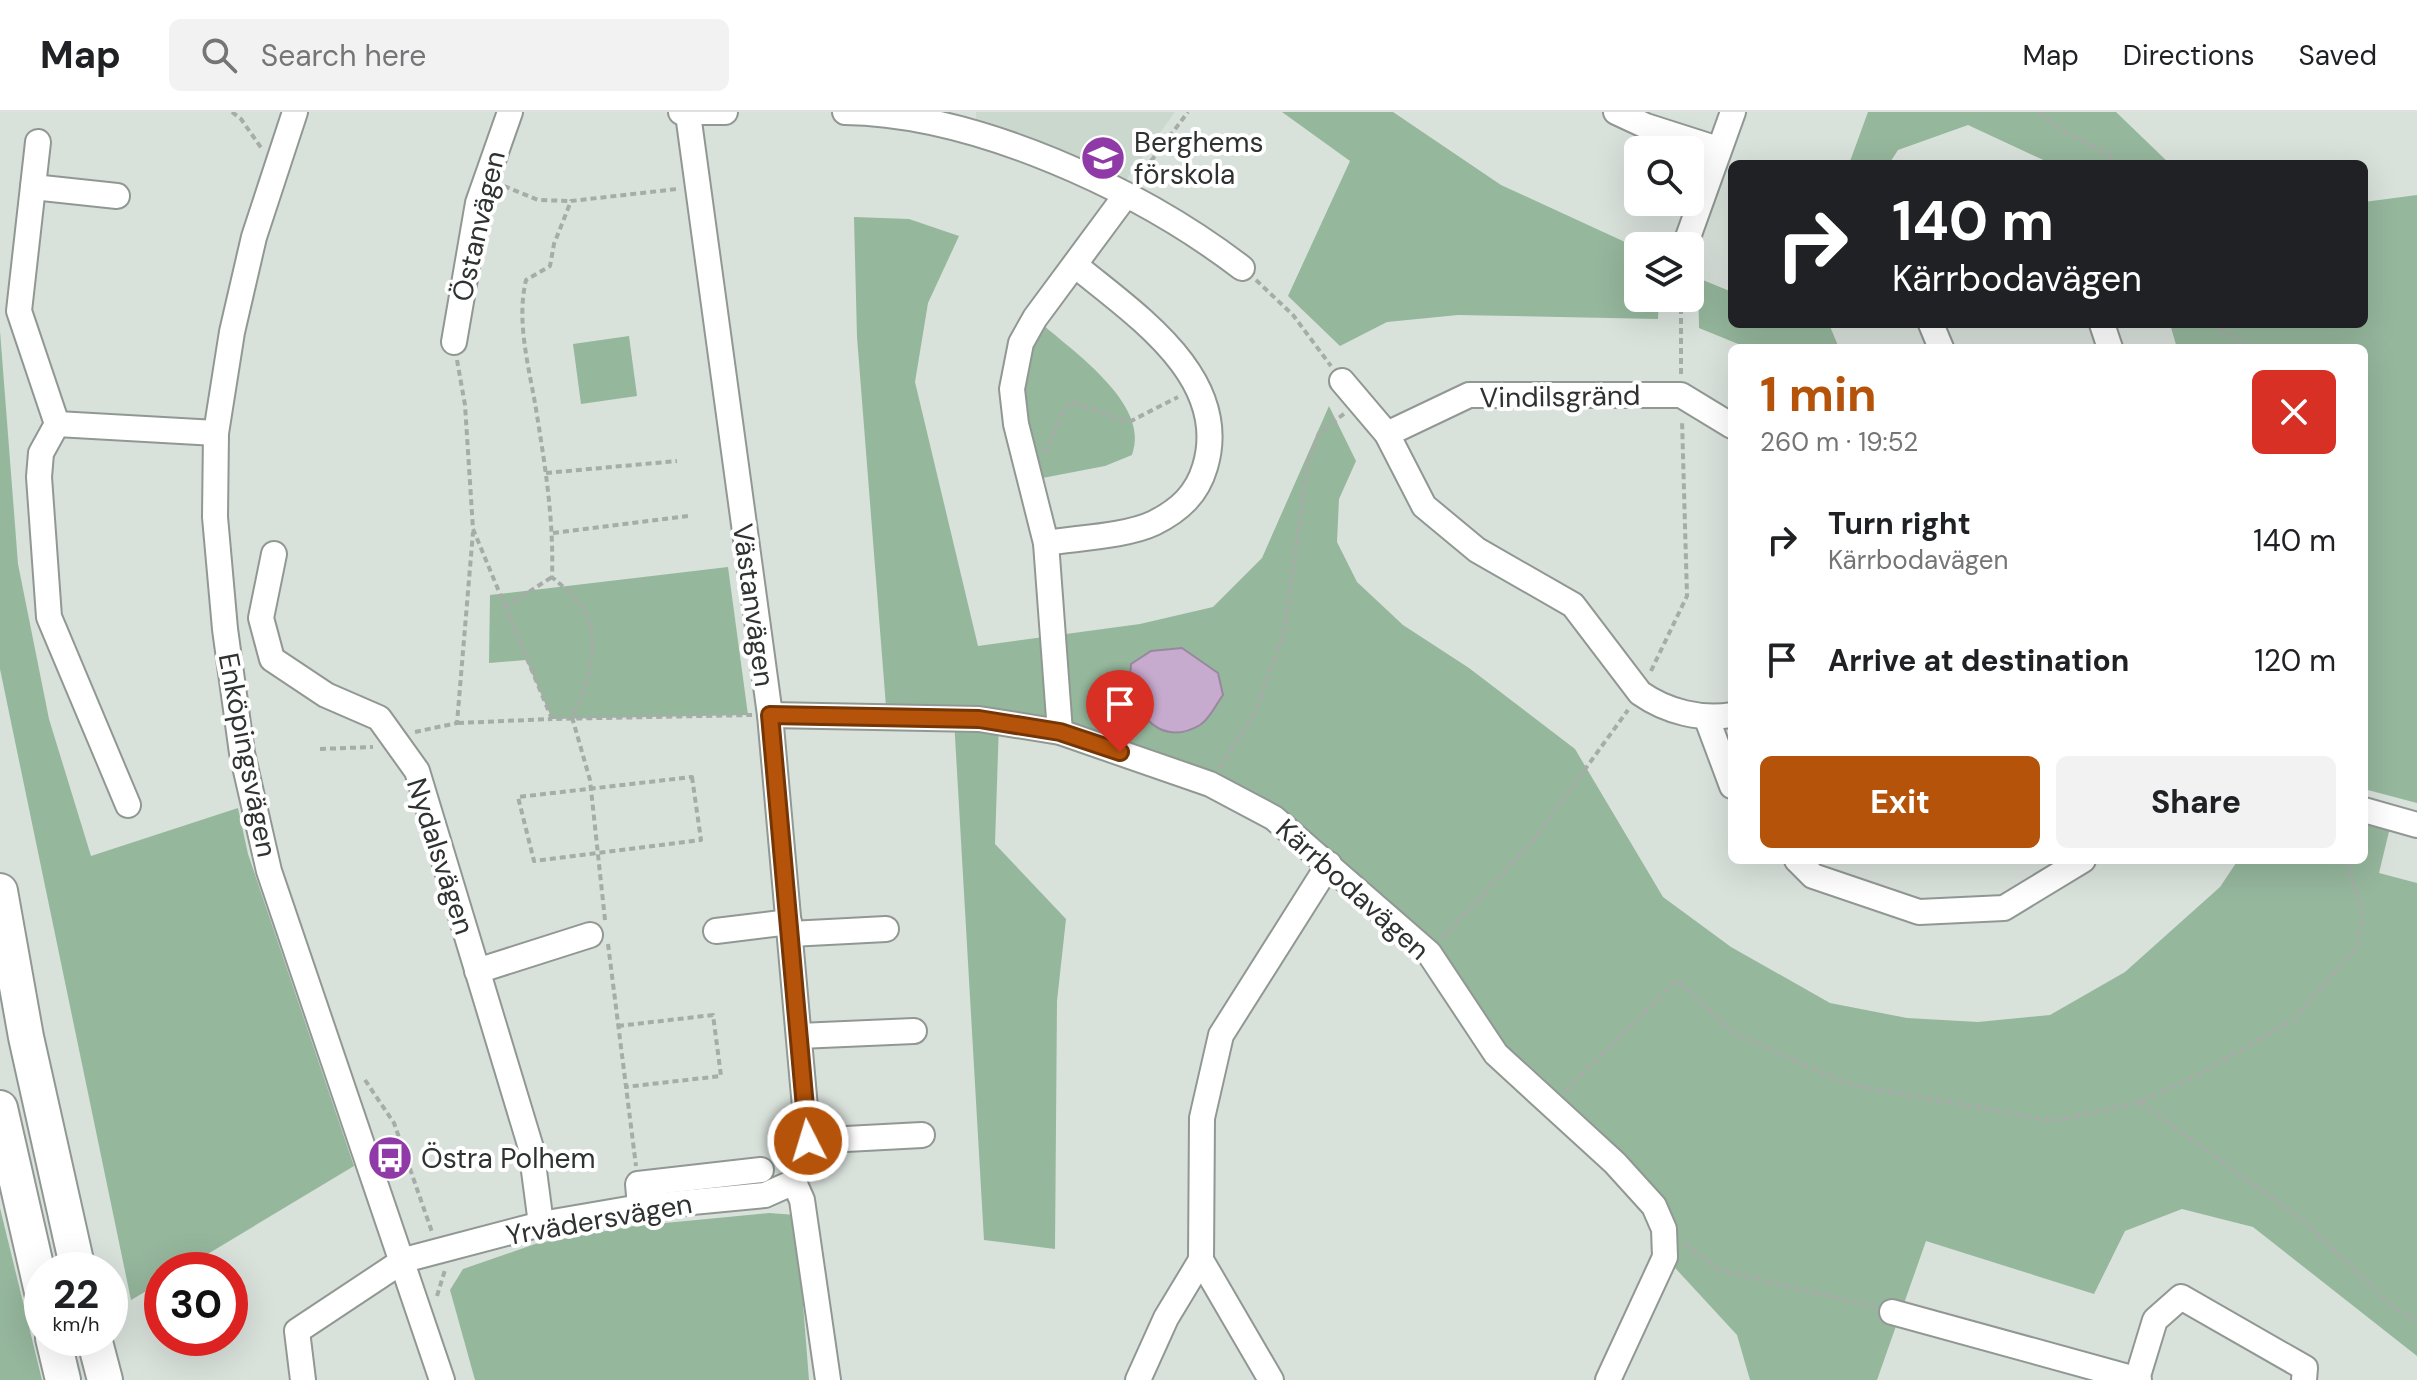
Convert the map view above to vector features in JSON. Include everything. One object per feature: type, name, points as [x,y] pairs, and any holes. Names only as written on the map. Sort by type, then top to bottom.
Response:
[{"type":"highway","points":[[0,891],[26,1037],[74,1252]]},
{"type":"highway","points":[[0,1108],[33,1252]]},
{"type":"highway","points":[[57,1356],[63,1380]]},
{"type":"highway","points":[[99,1356],[105,1380]]},
{"type":"street","name":"Enköpingsvägen","points":[[295,112],[254,237],[235,318],[216,433],[215,517],[242,753],[269,871],[315,1012],[404,1260],[442,1380]]},
{"type":"street","name":"Östanvägen","points":[[454,342],[485,179],[510,112]]},
{"type":"street","points":[[685,113],[725,112]]},
{"type":"street","points":[[845,112],[914,118],[967,129],[1126,195],[1197,233],[1242,268]]},
{"type":"street","points":[[1616,112],[1646,126],[1718,149]]},
{"type":"street","points":[[1690,232],[1733,112]]},
{"type":"street","name":"Västanvägen","points":[[685,113],[770,715],[808,1141],[794,1182]]},
{"type":"street","points":[[38,142],[19,311],[57,424],[41,453],[39,477],[49,617],[128,805]]},
{"type":"street","points":[[33,187],[117,196]]},
{"type":"street","points":[[1060,732],[1046,543],[1012,389],[1021,343],[1126,195]]},
{"type":"street","points":[[1046,543],[1152,524],[1187,502],[1202,478],[1210,450],[1208,421],[1195,383],[1154,330],[1075,265]]},
{"type":"street","points":[[1342,381],[1387,434],[1424,506],[1477,550],[1573,605],[1640,693],[1653,702],[1707,719],[1728,716]]},
{"type":"street","name":"Vindilsgränd","points":[[1387,434],[1469,395],[1681,395],[1728,424]]},
{"type":"street","points":[[57,424],[216,433]]},
{"type":"street","name":"Nydalsvägen","points":[[274,554],[261,618],[272,659],[326,695],[379,718],[417,771],[531,1148],[541,1224]]},
{"type":"street","name":"Kärrbodavägen","points":[[770,715],[979,719],[1060,732],[1210,784],[1274,818],[1429,953],[1496,1054],[1615,1163],[1654,1206],[1664,1229]]},
{"type":"street","points":[[1707,719],[1728,775]]},
{"type":"street","points":[[2368,811],[2417,825]]},
{"type":"street","points":[[1271,1380],[1201,1260],[1202,1118],[1221,1035],[1329,864]]},
{"type":"street","points":[[1801,864],[1813,876],[1919,912],[2004,908],[2076,864]]},
{"type":"street","points":[[716,931],[886,929]]},
{"type":"street","points":[[477,971],[590,935]]},
{"type":"street","points":[[799,1036],[914,1031]]},
{"type":"street","points":[[808,1141],[922,1135]]},
{"type":"street","points":[[639,1195],[761,1170]]},
{"type":"street","points":[[794,1182],[802,1200],[828,1380]]},
{"type":"street","name":"Yrvädersvägen","points":[[303,1380],[297,1331],[404,1260],[639,1195],[765,1195],[794,1182]]},
{"type":"street","points":[[1608,1380],[1665,1257],[1664,1229]]},
{"type":"street","points":[[1138,1380],[1166,1318],[1201,1260]]},
{"type":"street","points":[[1892,1312],[2084,1372],[2138,1379],[2155,1320],[2181,1297],[2305,1368],[2304,1380]]},
{"type":"path","points":[[232,112],[241,119],[275,172]]},
{"type":"path","points":[[1126,195],[1188,112]]},
{"type":"path","points":[[2040,112],[2056,131],[2084,139],[2113,160]]},
{"type":"path","points":[[485,179],[538,200],[571,201],[696,187]]},
{"type":"path","points":[[571,201],[554,244],[550,266],[526,280],[520,306],[546,473],[553,533],[552,577],[581,605],[593,644],[586,690],[572,717],[591,791],[639,1195]]},
{"type":"path","points":[[1242,268],[1293,315],[1342,381]]},
{"type":"path","points":[[1429,953],[1533,841],[1640,693],[1687,596],[1681,312]]},
{"type":"path","points":[[2218,328],[2245,344]]},
{"type":"path","points":[[454,342],[465,405],[473,529],[457,723]]},
{"type":"path","points":[[1023,447],[1047,450],[1063,411],[1072,402],[1129,422],[1175,399],[1195,383]]},
{"type":"path","points":[[1210,784],[1254,715],[1284,633],[1308,462],[1319,433],[1361,401]]},
{"type":"path","points":[[546,473],[677,461]]},
{"type":"path","points":[[553,533],[688,516]]},
{"type":"path","points":[[473,529],[552,719]]},
{"type":"path","points":[[504,608],[552,577]]},
{"type":"path","points":[[320,749],[372,747],[392,737],[457,723],[572,717],[770,715]]},
{"type":"path","points":[[692,777],[701,840],[534,861],[518,797],[591,791],[692,777]]},
{"type":"path","points":[[1551,1105],[1677,980],[1734,1033],[1848,1084],[2053,1121],[2140,1102],[2198,1075],[2293,1020],[2358,946],[2362,912],[2348,864]]},
{"type":"path","points":[[617,1026],[713,1015],[721,1076],[625,1087]]},
{"type":"path","points":[[357,1069],[394,1123],[441,1250],[445,1272],[435,1302]]},
{"type":"path","points":[[2140,1102],[2306,1223],[2394,1308],[2417,1320]]},
{"type":"path","points":[[1664,1229],[1720,1270],[1892,1312]]},
{"type":"shaded area","name":"Berghems förskola","points":[[976,112],[1175,112],[1123,184],[976,123]]},
{"type":"shaded area","points":[[1182,648],[1218,673],[1223,695],[1200,725],[1170,732],[1158,728],[1139,708],[1133,694],[1131,664],[1151,651]]},
{"type":"green space","points":[[1282,112],[1393,112],[1501,185],[1624,242],[1624,312],[1658,312],[1658,319],[1458,315],[1387,322],[1340,346],[1288,296],[1350,161]]},
{"type":"green space","points":[[1868,112],[2116,112],[2166,160],[2043,160],[1968,125],[1898,150],[1892,160],[1850,160]]},
{"type":"green space","points":[[2417,195],[2417,803],[2368,790],[2368,344],[2176,344],[2171,328],[2368,328],[2368,201]]},
{"type":"green space","points":[[854,217],[909,219],[959,236],[928,303],[915,382],[978,646],[1140,624],[1213,607],[1262,558],[1329,406],[1356,461],[1339,499],[1337,542],[1357,582],[1403,625],[1469,668],[1575,749],[1663,897],[1731,947],[1830,1003],[1907,1018],[1978,1022],[2050,1015],[2125,972],[2220,887],[2235,864],[2368,864],[2368,812],[2392,819],[2379,873],[2417,883],[2417,1356],[2253,1227],[2182,1209],[2125,1231],[2094,1294],[1926,1241],[1877,1380],[1750,1380],[1737,1335],[1665,1257],[1664,1229],[1551,1105],[1429,953],[1274,818],[999,723],[995,844],[1066,919],[1057,1001],[1055,1249],[984,1240],[954,719],[887,719],[857,337]]},
{"type":"green space","points":[[1704,280],[1728,290],[1728,328],[1831,328],[1837,344],[1738,344],[1699,328],[1699,312],[1704,312]]},
{"type":"green space","points":[[1035,318],[1086,361],[1119,397],[1130,416],[1135,435],[1132,455],[1105,466],[1032,480],[1016,424]]},
{"type":"green space","points":[[0,331],[18,564],[49,719],[91,856],[238,808],[248,854],[354,1166],[211,1252],[144,1252],[144,1292],[131,1300],[128,1252],[121,1252],[0,669]]},
{"type":"green space","points":[[629,336],[637,396],[581,404],[573,344]]},
{"type":"green space","points":[[728,567],[748,715],[552,719],[526,660],[489,663],[490,595]]},
{"type":"green space","points":[[0,1208],[24,1306],[24,1356],[36,1356],[42,1380],[0,1380]]},
{"type":"green space","points":[[769,1213],[796,1215],[809,1380],[475,1380],[450,1290],[463,1269],[538,1243],[634,1226]]},
{"type":"place","name":"Berghems förskola","points":[[1103,158]]},
{"type":"place","name":"Östra Polhem","points":[[390,1158]]},
{"type":"route","points":[[808,1141],[770,715],[979,719],[1060,732],[1120,752]]}]
